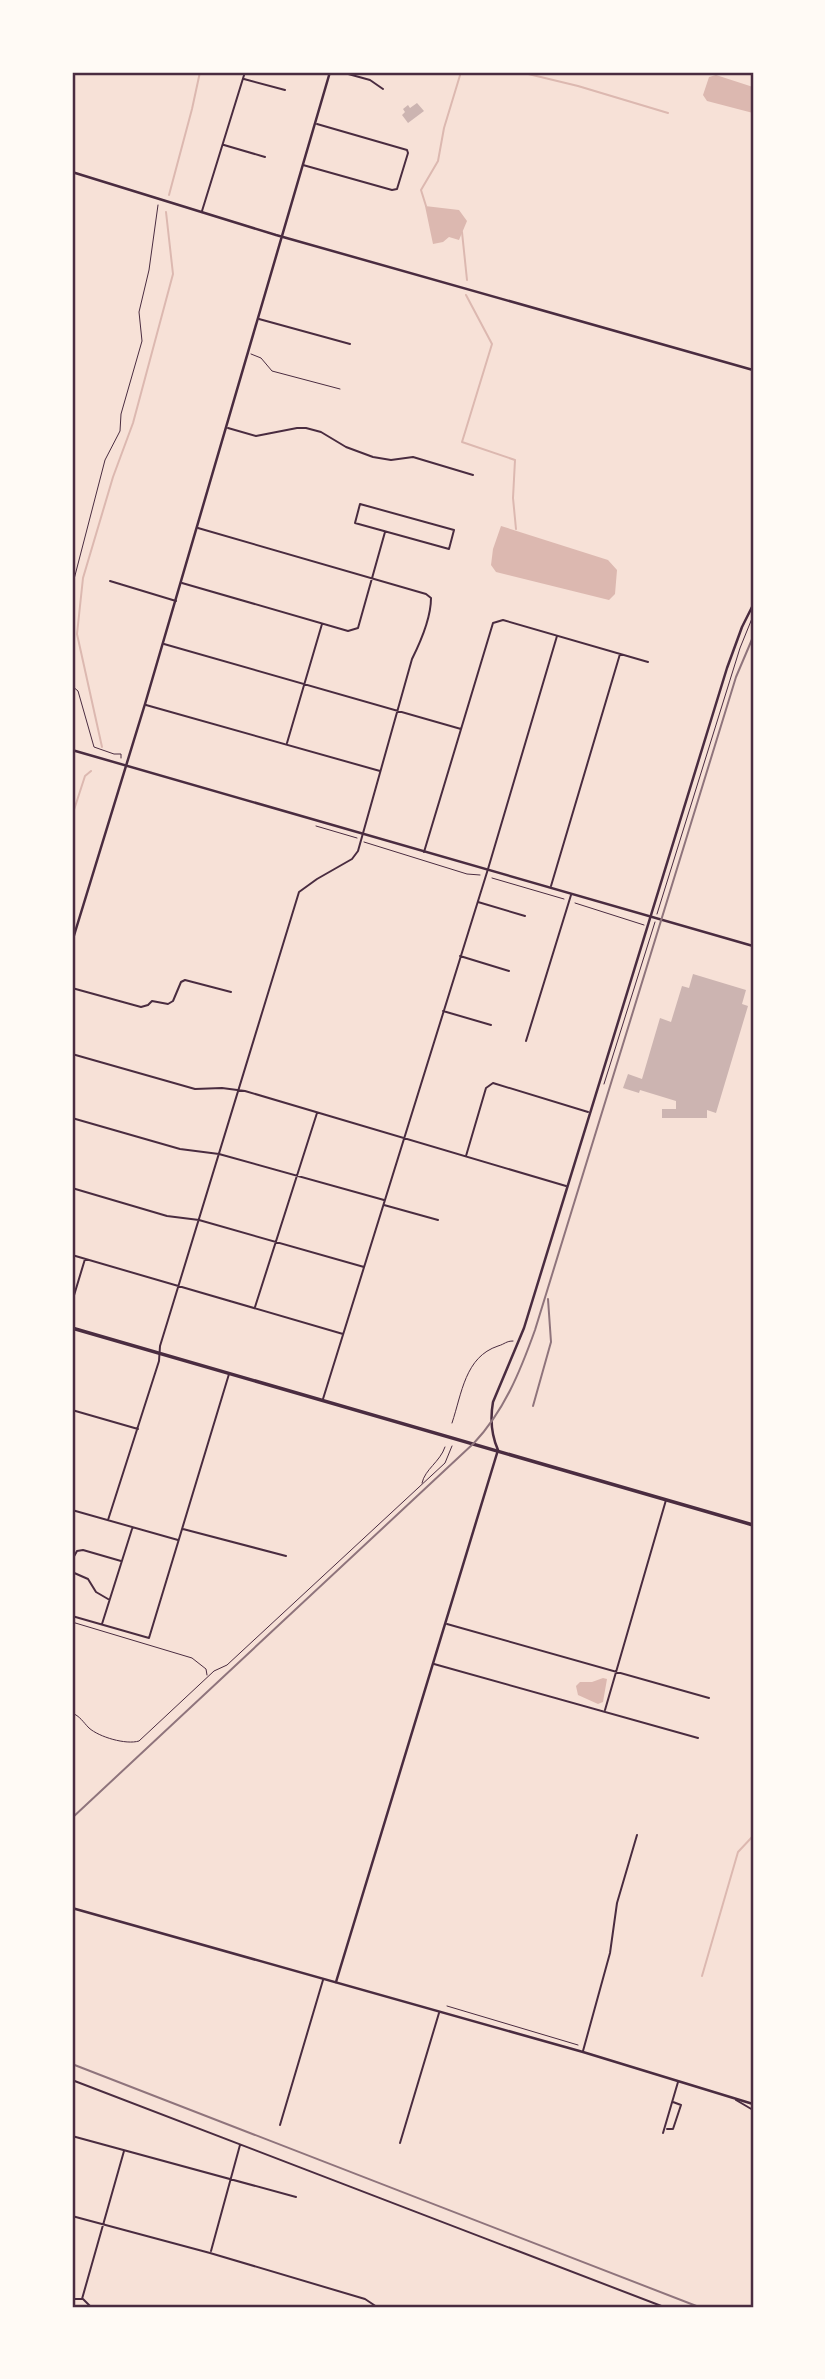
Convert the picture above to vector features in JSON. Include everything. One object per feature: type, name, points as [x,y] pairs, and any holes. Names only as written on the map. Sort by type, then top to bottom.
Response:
[{"type":"main road","points":[[72,942],[176,601],[330,72]]},
{"type":"main road","points":[[72,172],[282,237],[753,370]]},
{"type":"main road","points":[[336,1982],[498,1450],[492,1438],[493,1402],[524,1328],[727,668],[753,605]]},
{"type":"main road","points":[[72,750],[753,946]]},
{"type":"main road","points":[[72,1328],[753,1525]]},
{"type":"main road","points":[[72,1908],[583,2052],[753,2104]]},
{"type":"street","points":[[202,211],[245,72]]},
{"type":"street","points":[[341,72],[370,80],[383,89]]},
{"type":"street","points":[[243,78],[285,90]]},
{"type":"street","points":[[303,165],[392,190],[397,189],[408,153],[403,148],[316,123]]},
{"type":"street","points":[[223,145],[265,157]]},
{"type":"street","points":[[258,319],[350,344]]},
{"type":"street","points":[[227,428],[256,436],[306,428],[321,432],[346,447],[373,457],[391,460],[413,457],[473,475]]},
{"type":"street","points":[[360,504],[454,530],[449,549],[385,531],[355,523],[360,504]]},
{"type":"street","points":[[108,1520],[159,1361],[178,1286],[299,892],[352,859],[362,839],[431,605],[431,598],[426,594],[197,528]]},
{"type":"street","points":[[181,583],[354,631],[358,628],[385,531]]},
{"type":"street","points":[[110,581],[176,601]]},
{"type":"street","points":[[424,852],[493,623],[503,620],[648,662]]},
{"type":"street","points":[[287,744],[323,623]]},
{"type":"street","points":[[323,1400],[488,869],[557,636]]},
{"type":"street","points":[[163,644],[461,729]]},
{"type":"street","points":[[551,887],[620,654]]},
{"type":"street","points":[[145,704],[380,771]]},
{"type":"street","points":[[526,1041],[572,894]]},
{"type":"street","points":[[477,902],[525,916]]},
{"type":"street","points":[[460,956],[509,971]]},
{"type":"street","points":[[72,988],[141,1007],[152,1001],[168,1004],[173,1001],[185,979],[231,992]]},
{"type":"street","points":[[443,1011],[491,1025]]},
{"type":"street","points":[[72,1054],[195,1089],[239,1090],[566,1186]]},
{"type":"street","points":[[466,1156],[486,1088],[493,1083],[589,1113]]},
{"type":"street","points":[[255,1308],[317,1112]]},
{"type":"street","points":[[72,1118],[180,1149],[219,1154],[384,1200]]},
{"type":"street","points":[[72,1188],[167,1216],[199,1220],[365,1267]]},
{"type":"street","points":[[383,1204],[438,1220]]},
{"type":"street","points":[[72,1255],[343,1334]]},
{"type":"street","points":[[72,1302],[85,1259]]},
{"type":"street","points":[[72,1616],[149,1638],[230,1373]]},
{"type":"street","points":[[72,1410],[138,1429]]},
{"type":"street","points":[[605,1711],[667,1500]]},
{"type":"street","points":[[72,1510],[179,1540]]},
{"type":"street","points":[[102,1625],[132,1527]]},
{"type":"street","points":[[182,1529],[286,1556]]},
{"type":"street","points":[[72,1560],[77,1551],[83,1550],[122,1561]]},
{"type":"street","points":[[72,1572],[88,1579],[96,1592],[110,1600]]},
{"type":"street","points":[[447,1624],[709,1698]]},
{"type":"street","points":[[434,1664],[698,1738]]},
{"type":"street","points":[[583,2052],[610,1952],[617,1903],[638,1835]]},
{"type":"street","points":[[280,2125],[324,1979]]},
{"type":"street","points":[[400,2143],[439,2011]]},
{"type":"street","points":[[72,2080],[664,2307]]},
{"type":"street","points":[[663,2133],[679,2081]]},
{"type":"street","points":[[734,2098],[753,2110]]},
{"type":"street","points":[[664,2129],[673,2129],[681,2105],[672,2102]]},
{"type":"street","points":[[72,2136],[296,2197]]},
{"type":"street","points":[[210,2253],[240,2144]]},
{"type":"street","points":[[82,2299],[124,2151]]},
{"type":"street","points":[[72,2216],[365,2299],[377,2307]]},
{"type":"street","points":[[72,2299],[82,2299],[91,2307]]},
{"type":"lane","points":[[248,353],[261,358],[272,370],[340,389]]},
{"type":"path","points":[[72,587],[105,460],[120,431],[121,414],[142,341],[139,312],[149,270],[159,203]]},
{"type":"path","points":[[658,911],[740,648],[753,616]]},
{"type":"path","points":[[72,686],[78,691],[94,747],[121,755]]},
{"type":"path","points":[[316,826],[481,875]]},
{"type":"path","points":[[489,877],[565,900]]},
{"type":"path","points":[[574,903],[644,925]]},
{"type":"path","points":[[452,1423],[473,1364],[485,1350],[507,1341],[516,1341]]},
{"type":"path","points":[[72,1713],[78,1715],[97,1734],[139,1741],[207,1677],[227,1665],[445,1463],[452,1446]]},
{"type":"path","points":[[422,1484],[424,1475],[440,1458],[445,1447]]},
{"type":"path","points":[[72,1622],[192,1658],[206,1669],[214,1671]]},
{"type":"path","points":[[206,1669],[207,1677]]},
{"type":"path","points":[[447,2006],[585,2047]]},
{"type":"shaded area","points":[[716,75],[753,87],[753,113],[707,101],[703,95],[709,77]]},
{"type":"shaded area","points":[[425,206],[459,210],[467,221],[459,240],[449,237],[443,242],[433,244]]},
{"type":"shaded area","points":[[501,526],[608,560],[617,570],[615,594],[609,600],[496,572],[491,565]]},
{"type":"shaded area","points":[[607,1679],[603,1702],[598,1704],[578,1695],[576,1686],[580,1682]]},
{"type":"building","points":[[417,103],[424,111],[408,123],[402,115],[405,112],[403,109]]},
{"type":"building","points":[[693,974],[746,990],[742,1004],[748,1006],[716,1113],[707,1110],[707,1118],[662,1118],[662,1109],[676,1109],[676,1101],[640,1090],[639,1093],[623,1088],[628,1074],[642,1079],[660,1018],[671,1022],[682,986],[689,988]]},
{"type":"waterway","points":[[169,195],[200,72]]},
{"type":"waterway","points":[[426,206],[421,190],[438,161],[444,128],[461,72]]},
{"type":"waterway","points":[[520,72],[668,113]]},
{"type":"waterway","points":[[102,747],[77,634],[83,578],[113,477],[133,423],[173,274],[166,212]]},
{"type":"waterway","points":[[462,232],[467,280]]},
{"type":"waterway","points":[[466,295],[492,344],[462,442],[515,460],[513,498],[516,529]]},
{"type":"waterway","points":[[72,816],[85,776],[91,771]]},
{"type":"waterway","points":[[702,1976],[738,1852],[753,1836]]},
{"type":"railway","points":[[72,1818],[474,1443],[503,1404],[535,1330],[736,677],[753,637]]},
{"type":"railway","points":[[533,1406],[551,1342],[548,1299]]},
{"type":"railway","points":[[72,2064],[699,2307]]}]
